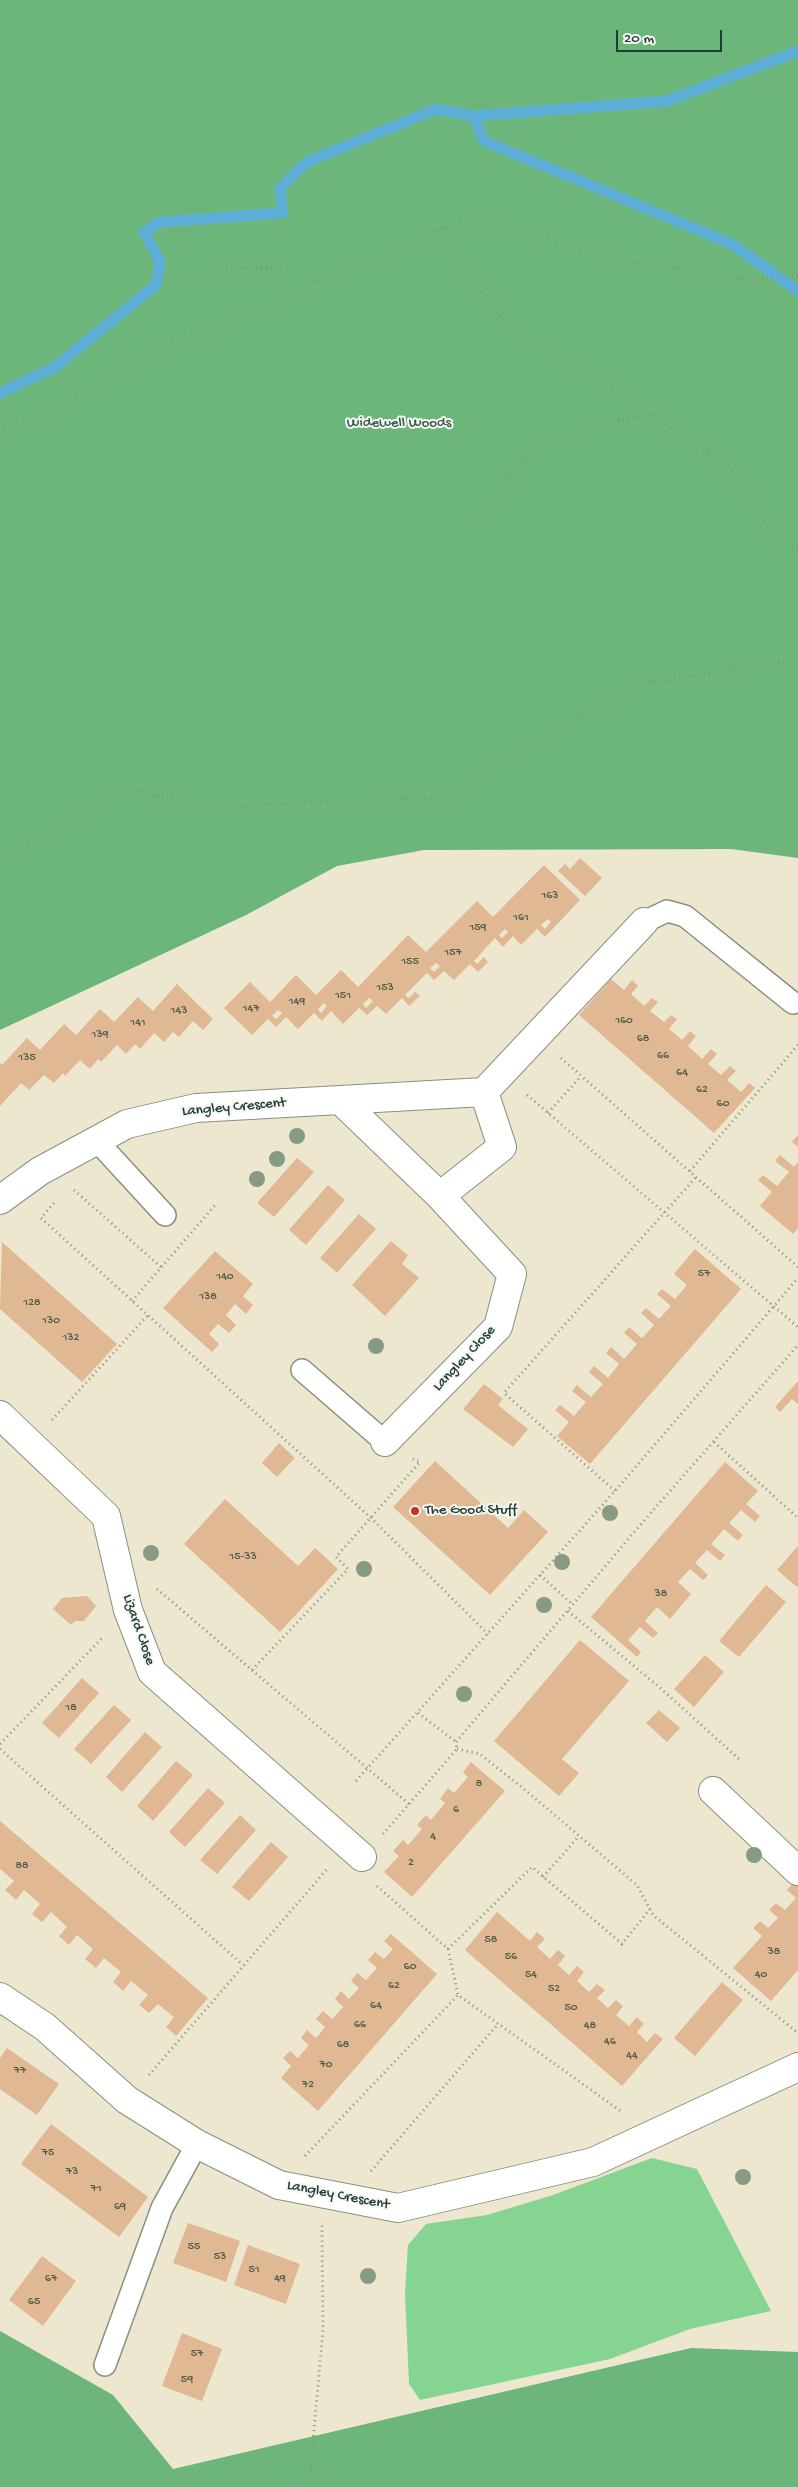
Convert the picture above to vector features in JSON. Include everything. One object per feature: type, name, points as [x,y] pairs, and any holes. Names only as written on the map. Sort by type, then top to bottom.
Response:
[{"type":"street","points":[[340,1100],[440,1196],[502,1147],[492,1083],[644,922]]},
{"type":"street","name":"Langley Crescent","points":[[0,1200],[40,1171],[127,1124],[196,1108],[340,1100],[492,1083]]},
{"type":"street","name":"Langley Close","points":[[385,1442],[498,1327],[512,1274],[440,1196]]},
{"type":"street","name":"Lizard Close","points":[[0,1415],[106,1516],[128,1610],[152,1672],[355,1851]]},
{"type":"street","points":[[713,1792],[798,1871]]},
{"type":"street","name":"Langley Crescent","points":[[0,1997],[45,2027],[127,2100],[197,2144],[279,2185],[398,2208],[593,2162],[798,2067]]},
{"type":"lane","points":[[644,922],[667,911],[685,916],[792,1004]]},
{"type":"lane","points":[[96,1140],[165,1214]]},
{"type":"lane","points":[[302,1370],[385,1442]]},
{"type":"lane","points":[[105,2365],[162,2208],[197,2144]]},
{"type":"path","points":[[0,434],[139,358],[315,281],[438,230],[477,218],[616,259],[752,280],[798,276]]},
{"type":"path","points":[[438,230],[508,328],[653,415],[729,467],[778,542],[798,548]]},
{"type":"path","points":[[184,283],[226,267],[291,269],[315,281]]},
{"type":"path","points":[[475,517],[533,447],[612,421],[653,415]]},
{"type":"path","points":[[0,856],[123,789],[220,809],[299,802],[436,798],[629,685],[798,660]]},
{"type":"path","points":[[536,1036],[798,1267]]},
{"type":"path","points":[[690,1171],[798,1045]]},
{"type":"path","points":[[548,1113],[581,1076]]},
{"type":"path","points":[[492,1083],[548,1113],[798,1327]]},
{"type":"path","points":[[614,1491],[504,1393],[666,1214],[696,1177]]},
{"type":"path","points":[[81,1196],[161,1267]]},
{"type":"path","points":[[58,1199],[41,1218],[371,1518],[488,1634]]},
{"type":"path","points":[[132,1301],[216,1203]]},
{"type":"path","points":[[356,1781],[614,1491],[798,1278]]},
{"type":"path","points":[[30,1444],[148,1315]]},
{"type":"path","points":[[456,1742],[798,1344]]},
{"type":"path","points":[[252,1670],[348,1569],[336,1557],[420,1462],[385,1442]]},
{"type":"path","points":[[714,1442],[798,1518]]},
{"type":"path","points":[[115,1552],[409,1804]]},
{"type":"path","points":[[540,1575],[573,1605]]},
{"type":"path","points":[[0,1744],[128,1610]]},
{"type":"path","points":[[568,1611],[658,1686],[739,1759]]},
{"type":"path","points":[[127,2100],[243,1965],[355,1851],[409,1804],[457,1749],[456,1742],[418,1713]]},
{"type":"path","points":[[0,1749],[243,1965]]},
{"type":"path","points":[[457,1749],[480,1754],[636,1885],[653,1915],[798,2033]]},
{"type":"path","points":[[543,1877],[578,1836]]},
{"type":"path","points":[[355,1851],[356,1866],[448,1949],[458,1995],[654,2134]]},
{"type":"path","points":[[448,1949],[532,1867],[622,1944],[650,1910]]},
{"type":"path","points":[[330,2130],[458,1995]]},
{"type":"path","points":[[392,2146],[498,2024]]},
{"type":"path","points":[[299,2487],[310,2474],[311,2464],[322,2330],[321,2243],[324,2194]]},
{"type":"green space","name":"Widewell Woods","points":[[0,0],[798,0],[798,858],[731,849],[424,850],[337,866],[246,915],[0,1030]]},
{"type":"green space","points":[[652,2158],[697,2169],[771,2311],[690,2329],[610,2359],[420,2400],[409,2384],[405,2294],[408,2245],[426,2224],[487,2215],[553,2195]]},
{"type":"green space","points":[[0,2331],[113,2395],[173,2469],[691,2348],[798,2352],[798,2487],[0,2487]]},
{"type":"building","points":[[580,858],[602,878],[585,896],[558,871],[565,864],[570,869]]},
{"type":"building","points":[[544,865],[580,900],[545,937],[537,929],[521,945],[513,936],[503,947],[495,938],[474,961],[477,964],[484,957],[488,962],[478,972],[470,964],[454,980],[444,971],[434,980],[427,973],[405,995],[409,998],[415,992],[420,996],[409,1006],[402,998],[386,1014],[377,1006],[367,1015],[359,1008],[343,1024],[331,1011],[322,1021],[314,1013],[298,1029],[286,1017],[276,1027],[268,1019],[252,1035],[224,1008],[250,982],[270,1002],[296,975],[316,995],[341,970],[358,987],[408,935],[426,952],[477,901],[493,917]],"holes":[[[548,919],[551,922],[545,929],[541,925]],[[505,929],[508,932],[502,938],[499,935]],[[436,963],[440,966],[434,972],[430,968]],[[369,998],[373,1001],[366,1008],[363,1004]],[[324,1003],[327,1006],[321,1013],[318,1009]],[[278,1010],[282,1013],[276,1019],[272,1016]]]},
{"type":"building","points":[[611,979],[624,990],[632,980],[638,986],[631,994],[644,1006],[652,998],[658,1002],[650,1011],[664,1022],[671,1015],[677,1019],[669,1029],[682,1040],[690,1031],[696,1036],[688,1046],[702,1059],[711,1049],[717,1054],[708,1064],[721,1075],[730,1066],[736,1071],[727,1080],[741,1092],[749,1083],[755,1088],[714,1133],[579,1015]]},
{"type":"building","points":[[177,984],[213,1019],[203,1030],[193,1021],[179,1037],[173,1032],[164,1042],[154,1033],[140,1049],[135,1044],[126,1054],[117,1045],[101,1062],[98,1059],[90,1069],[80,1060],[65,1076],[63,1073],[54,1083],[44,1075],[29,1090],[21,1083],[0,1106],[0,1063],[2,1065],[27,1038],[40,1050],[64,1024],[76,1035],[100,1009],[114,1022],[138,997],[153,1011]]},
{"type":"building","points":[[798,1135],[798,1147],[792,1142]]},
{"type":"building","points":[[780,1155],[794,1167],[798,1162],[798,1228],[793,1234],[760,1206],[772,1192],[758,1180],[763,1175],[777,1186],[789,1172],[775,1161]]},
{"type":"building","points":[[297,1158],[314,1172],[274,1217],[257,1203]]},
{"type":"building","points":[[328,1185],[345,1200],[306,1245],[289,1230]]},
{"type":"building","points":[[359,1214],[376,1229],[337,1273],[320,1258]]},
{"type":"building","points":[[391,1241],[408,1255],[402,1264],[419,1278],[385,1316],[352,1285]]},
{"type":"building","points":[[2,1242],[117,1344],[82,1382],[0,1309]]},
{"type":"building","points":[[695,1249],[741,1289],[590,1464],[557,1436],[569,1422],[555,1410],[560,1405],[574,1416],[586,1402],[572,1391],[577,1385],[591,1397],[603,1384],[589,1372],[594,1366],[608,1378],[619,1364],[606,1353],[611,1347],[624,1359],[637,1344],[624,1333],[629,1327],[642,1338],[654,1325],[641,1313],[646,1308],[659,1319],[671,1306],[657,1294],[662,1289],[675,1299],[687,1285],[674,1274]]},
{"type":"building","points":[[215,1251],[253,1284],[243,1296],[253,1305],[246,1314],[235,1304],[226,1315],[236,1325],[229,1333],[218,1324],[209,1334],[219,1344],[212,1352],[163,1308]]},
{"type":"building","points":[[798,1381],[798,1404],[792,1399],[780,1412],[775,1407]]},
{"type":"building","points":[[484,1384],[503,1399],[498,1405],[528,1429],[513,1447],[463,1409]]},
{"type":"building","points":[[279,1443],[295,1458],[277,1477],[262,1463]]},
{"type":"building","points":[[435,1461],[508,1528],[524,1510],[548,1532],[490,1595],[393,1507]]},
{"type":"building","points":[[725,1462],[758,1491],[746,1504],[760,1516],[755,1522],[741,1510],[729,1523],[743,1535],[738,1541],[724,1529],[711,1544],[725,1555],[720,1561],[707,1550],[695,1563],[708,1575],[703,1580],[690,1569],[678,1582],[691,1594],[670,1619],[657,1607],[645,1621],[658,1633],[653,1638],[640,1627],[628,1640],[641,1652],[637,1657],[591,1617]]},
{"type":"building","points":[[225,1499],[298,1566],[315,1548],[338,1569],[280,1632],[184,1544]]},
{"type":"building","points":[[798,1546],[798,1586],[797,1587],[777,1570]]},
{"type":"building","points":[[766,1585],[786,1602],[739,1657],[719,1641]]},
{"type":"building","points":[[87,1596],[96,1606],[84,1621],[75,1621],[71,1625],[53,1609],[62,1598]]},
{"type":"building","points":[[580,1640],[629,1681],[562,1759],[579,1773],[559,1796],[494,1741]]},
{"type":"building","points":[[705,1655],[724,1672],[694,1707],[674,1689]]},
{"type":"building","points":[[82,1678],[99,1693],[59,1738],[42,1723]]},
{"type":"building","points":[[114,1705],[131,1720],[91,1764],[74,1749]]},
{"type":"building","points":[[659,1710],[680,1728],[667,1742],[646,1723]]},
{"type":"building","points":[[145,1732],[162,1747],[122,1792],[106,1777]]},
{"type":"building","points":[[176,1761],[193,1775],[153,1821],[137,1806]]},
{"type":"building","points":[[471,1762],[505,1791],[412,1897],[384,1872],[399,1856],[393,1851],[403,1840],[408,1845],[422,1829],[417,1825],[426,1815],[431,1820],[445,1803],[440,1799],[448,1788],[454,1793],[468,1777],[463,1772]]},
{"type":"building","points":[[208,1788],[225,1803],[185,1847],[169,1832]]},
{"type":"building","points":[[240,1815],[256,1830],[217,1874],[200,1860]]},
{"type":"building","points":[[0,1821],[208,1998],[176,2036],[166,2027],[174,2017],[158,2004],[149,2013],[139,2005],[148,1995],[131,1981],[123,1991],[113,1982],[121,1972],[104,1958],[96,1968],[85,1959],[93,1949],[77,1935],[69,1945],[59,1936],[67,1927],[51,1912],[42,1922],[32,1914],[40,1904],[24,1890],[16,1900],[5,1890],[14,1881],[0,1869]]},
{"type":"building","points":[[271,1842],[288,1857],[249,1901],[232,1887]]},
{"type":"building","points":[[794,1882],[798,1885],[798,1970],[771,2001],[733,1968],[762,1936],[753,1928],[760,1921],[768,1928],[778,1918],[769,1910],[776,1903],[785,1910],[796,1898],[787,1890]]},
{"type":"building","points":[[497,1912],[530,1941],[537,1932],[545,1939],[537,1947],[550,1959],[558,1950],[565,1956],[558,1965],[569,1975],[577,1966],[584,1972],[577,1981],[589,1992],[597,1984],[605,1990],[597,1998],[608,2008],[616,2000],[623,2006],[616,2015],[629,2026],[637,2017],[644,2024],[637,2032],[647,2042],[655,2033],[663,2039],[622,2086],[465,1950]]},
{"type":"building","points":[[391,1934],[437,1974],[318,2111],[281,2078],[291,2066],[283,2058],[290,2051],[298,2058],[309,2045],[301,2038],[307,2030],[316,2038],[325,2027],[316,2019],[323,2011],[332,2019],[343,2007],[335,1999],[341,1991],[349,1999],[359,1988],[351,1981],[357,1973],[366,1980],[377,1968],[368,1960],[375,1952],[384,1959],[393,1949],[384,1941]]},
{"type":"building","points":[[722,1982],[743,2000],[695,2056],[674,2038]]},
{"type":"building","points":[[7,2048],[59,2084],[37,2115],[0,2089],[0,2058]]},
{"type":"building","points":[[51,2124],[148,2197],[119,2237],[21,2164]]},
{"type":"building","points":[[188,2223],[240,2241],[226,2282],[173,2263]]},
{"type":"building","points":[[248,2245],[300,2264],[286,2304],[234,2285]]},
{"type":"building","points":[[42,2256],[76,2281],[43,2326],[9,2300]]},
{"type":"building","points":[[182,2333],[222,2349],[202,2401],[162,2386]]},
{"type":"waterway","points":[[0,393],[55,367],[156,285],[160,261],[144,232],[160,222],[283,213],[280,188],[307,162],[436,109],[474,116],[667,101],[798,51]]},
{"type":"waterway","points":[[474,116],[484,141],[732,244],[798,291]]},
{"type":"place","name":"The Good Stuff","points":[[415,1511]]}]
